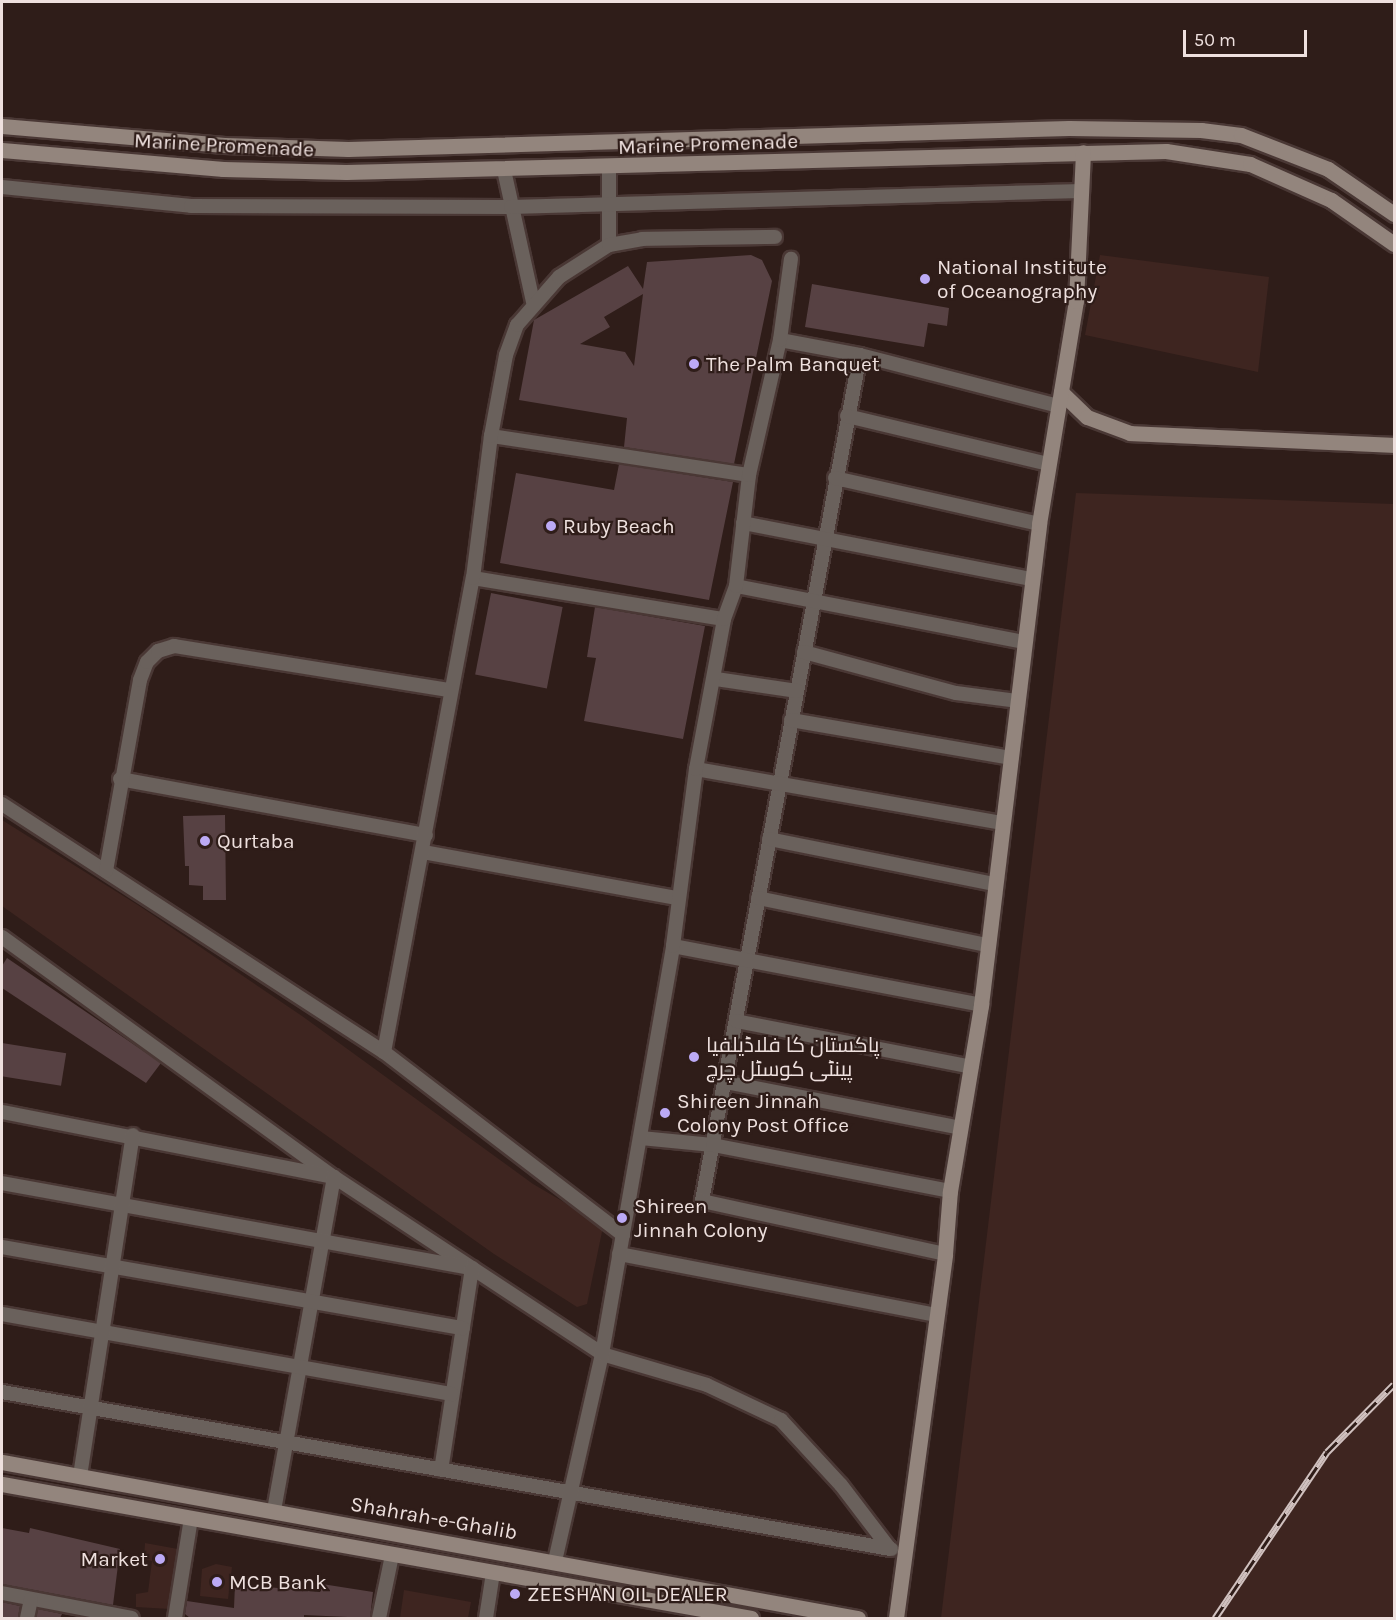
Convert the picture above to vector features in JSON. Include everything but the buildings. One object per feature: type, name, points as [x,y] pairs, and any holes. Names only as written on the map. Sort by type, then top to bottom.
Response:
[{"type":"main road","name":"Marine Promenade","points":[[2,126],[212,144],[348,149],[1069,128],[1201,130],[1258,140],[1328,169],[1395,214]]},
{"type":"main road","name":"Marine Promenade","points":[[2,150],[223,169],[504,170],[1166,151],[1250,164],[1331,200],[1395,244]]},
{"type":"main road","points":[[896,1618],[907,1553],[935,1315],[945,1254],[950,1191],[981,1005],[1001,823],[1012,758],[1039,524],[1076,301],[1083,152]]},
{"type":"main road","points":[[1059,399],[1087,417],[1130,433],[1395,445]]},
{"type":"main road","name":"Shahrah-e-Ghalib","points":[[2,1462],[858,1618]]},
{"type":"main road","name":"Shahrah-e-Ghalib","points":[[2,1484],[493,1572],[700,1615],[751,1618]]},
{"type":"street","points":[[609,168],[607,202],[609,245]]},
{"type":"street","points":[[504,170],[533,302]]},
{"type":"street","points":[[2,187],[191,206],[511,207],[607,202],[1082,191]]},
{"type":"street","points":[[384,1052],[423,852],[450,690],[473,578],[491,436],[506,354],[517,325],[533,302],[559,277],[609,245],[642,239],[775,237]]},
{"type":"street","points":[[555,1561],[572,1495],[602,1354],[673,946],[676,898],[696,770],[716,679],[724,619],[736,586],[749,475],[780,340],[791,259]]},
{"type":"street","points":[[780,340],[820,351],[860,355],[1059,399]]},
{"type":"street","points":[[860,355],[812,601],[702,1201],[945,1254]]},
{"type":"street","points":[[847,416],[1049,464]]},
{"type":"street","points":[[491,436],[749,475]]},
{"type":"street","points":[[836,478],[1039,524]]},
{"type":"street","points":[[743,523],[1032,579]]},
{"type":"street","points":[[473,578],[724,619]]},
{"type":"street","points":[[736,586],[1025,642]]},
{"type":"street","points":[[106,871],[120,779],[147,662],[158,651],[174,646],[450,690]]},
{"type":"street","points":[[804,652],[956,693],[1018,701]]},
{"type":"street","points":[[716,679],[796,691]]},
{"type":"street","points":[[791,720],[1012,758]]},
{"type":"street","points":[[696,770],[1001,823]]},
{"type":"street","points":[[120,779],[426,835]]},
{"type":"street","points":[[2,804],[384,1052],[623,1235]]},
{"type":"street","points":[[769,839],[995,884]]},
{"type":"street","points":[[423,852],[676,898]]},
{"type":"street","points":[[758,898],[987,945]]},
{"type":"street","points":[[2,937],[334,1177],[602,1354],[707,1385],[781,1420],[841,1485],[889,1548]]},
{"type":"street","points":[[673,946],[747,957],[981,1005]]},
{"type":"street","points":[[736,1021],[972,1067]]},
{"type":"street","points":[[725,1082],[961,1128]]},
{"type":"street","points":[[2,1112],[133,1135],[334,1177]]},
{"type":"street","points":[[80,1476],[133,1135]]},
{"type":"street","points":[[640,1138],[713,1145],[950,1191]]},
{"type":"street","points":[[274,1510],[298,1366],[334,1177]]},
{"type":"street","points":[[2,1183],[472,1268]]},
{"type":"street","points":[[2,1247],[463,1328]]},
{"type":"street","points":[[619,1254],[935,1315]]},
{"type":"street","points":[[441,1470],[472,1268]]},
{"type":"street","points":[[2,1314],[102,1334],[452,1394]]},
{"type":"street","points":[[2,1392],[286,1440],[572,1495],[889,1548],[907,1553]]},
{"type":"street","points":[[175,1618],[191,1518]]},
{"type":"street","points":[[379,1618],[392,1555]]},
{"type":"street","points":[[486,1618],[493,1572]]},
{"type":"street","points":[[2,1593],[92,1615],[132,1618]]},
{"type":"street","points":[[27,1618],[31,1599]]},
{"type":"shaded area","name":"National Institute of Oceanography","points":[[1100,255],[1269,277],[1258,372],[1085,335]]},
{"type":"shaded area","points":[[1076,493],[1394,504],[1394,1618],[941,1618]]},
{"type":"shaded area","points":[[2,820],[141,907],[302,1016],[533,1184],[600,1223],[603,1227],[587,1304],[577,1307],[494,1254],[2,906]]},
{"type":"shaded area","points":[[145,1543],[178,1549],[170,1609],[136,1607],[136,1594],[148,1592],[152,1561],[144,1559]]},
{"type":"shaded area","points":[[216,1564],[232,1567],[228,1599],[200,1596],[202,1569]]},
{"type":"shaded area","points":[[404,1590],[471,1602],[468,1618],[400,1618]]},
{"type":"railway","points":[[1215,1618],[1327,1452],[1394,1384]]},
{"type":"place","name":"National Institute of Oceanography","points":[[925,279]]},
{"type":"place","name":"The Palm Banquet","points":[[694,364]]},
{"type":"place","name":"Ruby Beach","points":[[551,526]]},
{"type":"place","name":"Qurtaba","points":[[205,841]]},
{"type":"place","name":"پاکستان کا فلاڈیلفیا پینٹی کوسٹل چرچ","points":[[694,1057]]},
{"type":"place","name":"Shireen Jinnah Colony Post Office","points":[[665,1113]]},
{"type":"place","name":"Shireen Jinnah Colony","points":[[622,1218]]},
{"type":"place","name":"Market","points":[[160,1559]]},
{"type":"place","name":"MCB Bank","points":[[217,1582]]},
{"type":"place","name":"ZEESHAN OIL DEALER","points":[[515,1594]]}]
